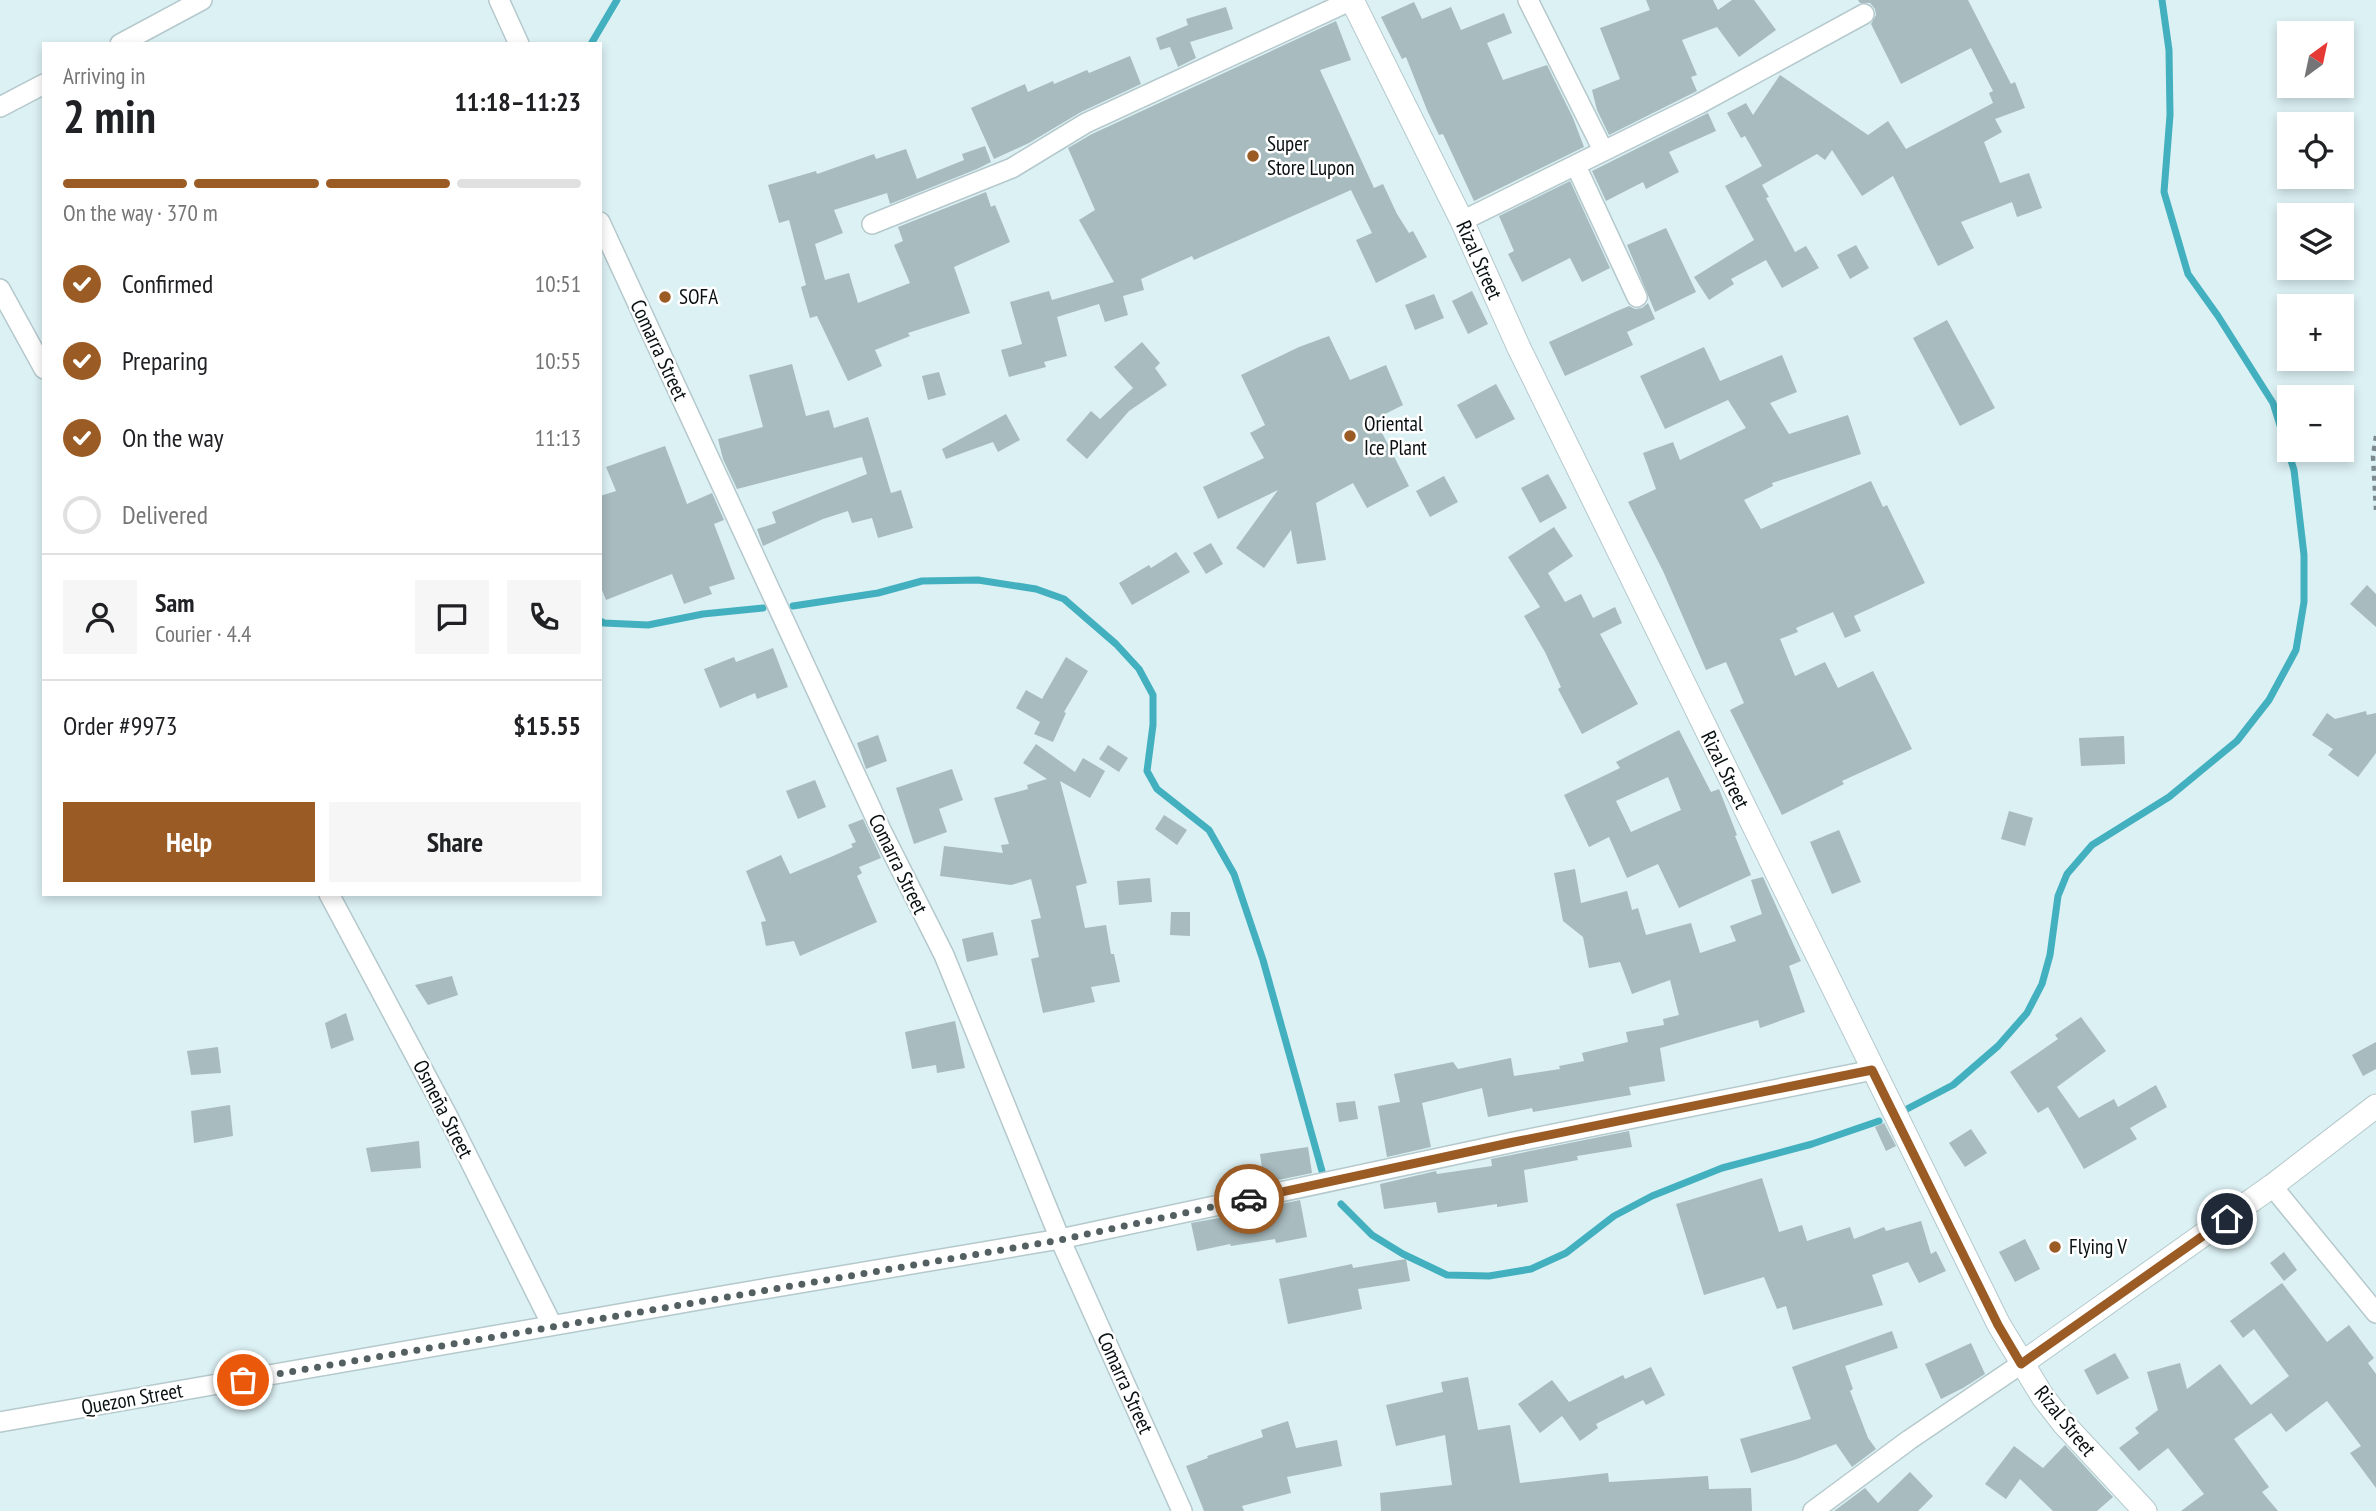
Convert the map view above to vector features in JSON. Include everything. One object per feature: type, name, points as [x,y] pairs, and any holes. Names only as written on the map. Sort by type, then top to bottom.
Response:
[{"type":"street","points":[[124,42],[202,0]]},
{"type":"street","points":[[499,0],[518,42]]},
{"type":"street","points":[[872,224],[1013,168],[1086,123],[1352,0]]},
{"type":"street","name":"Rizal Street","points":[[1352,0],[1462,221],[1519,348],[1998,1325],[2021,1364],[2064,1424],[2145,1511]]},
{"type":"street","points":[[1528,0],[1603,150]]},
{"type":"street","points":[[1462,221],[1710,99],[1864,14]]},
{"type":"street","points":[[0,107],[42,85]]},
{"type":"street","points":[[1576,166],[1637,297]]},
{"type":"street","name":"Comarra Street","points":[[602,226],[881,832],[944,955],[1182,1511]]},
{"type":"street","points":[[0,289],[42,365]]},
{"type":"street","name":"Osmeña Street","points":[[330,896],[447,1115],[552,1325]]},
{"type":"street","name":"Quezon Street","points":[[0,1422],[1067,1238],[1514,1142],[1872,1070]]},
{"type":"street","points":[[1813,1511],[1909,1440],[2272,1186],[2376,1106]]},
{"type":"street","points":[[2272,1186],[2376,1313]]},
{"type":"path","points":[[2376,436],[2373,456],[2376,510]]},
{"type":"building","points":[[1646,0],[1713,0],[1718,10],[1732,0],[1754,0],[1776,30],[1739,57],[1717,27],[1682,40],[1697,75],[1691,77],[1697,91],[1609,135],[1597,110],[1592,90],[1620,79],[1600,28],[1650,10]]},
{"type":"building","points":[[1858,0],[1968,0],[2011,84],[2015,82],[2025,108],[1995,119],[2002,132],[1984,142],[2000,183],[2029,173],[2042,208],[2017,217],[2012,202],[1961,222],[1974,248],[1938,266],[1893,176],[1862,196],[1832,150],[1825,160],[1817,154],[1762,185],[1769,197],[1766,198],[1795,252],[1806,246],[1819,268],[1782,288],[1766,260],[1731,279],[1734,284],[1709,300],[1694,277],[1754,240],[1725,186],[1762,166],[1745,136],[1741,138],[1727,113],[1746,103],[1753,115],[1780,75],[1868,135],[1888,121],[1906,149],[1993,103],[1989,93],[1993,91],[1971,48],[1901,84],[1871,24],[1876,15],[1875,9],[1870,3],[1860,3]]},
{"type":"building","points":[[1414,2],[1422,19],[1451,7],[1461,30],[1504,13],[1512,33],[1487,43],[1503,80],[1547,65],[1584,147],[1474,201],[1443,134],[1439,135],[1427,110],[1406,57],[1402,59],[1381,17]]},
{"type":"building","points":[[1226,7],[1233,29],[1190,42],[1196,58],[1178,67],[1170,47],[1160,50],[1156,38],[1188,25],[1186,19]]},
{"type":"building","points":[[1336,21],[1351,60],[1320,70],[1374,188],[1383,184],[1397,214],[1409,233],[1413,231],[1427,257],[1376,283],[1356,240],[1372,233],[1351,190],[1194,260],[1192,256],[1141,279],[1144,290],[1123,296],[1128,315],[1105,322],[1099,304],[1057,317],[1067,356],[1044,362],[1046,367],[1009,377],[1001,350],[1022,344],[1010,302],[1049,291],[1052,300],[1114,282],[1079,220],[1095,210],[1068,148],[1092,134]]},
{"type":"building","points":[[1130,56],[1141,84],[1081,112],[1029,143],[994,159],[971,108],[1025,84],[1028,92],[1087,70],[1089,73]]},
{"type":"building","points":[[1708,113],[1716,131],[1669,152],[1679,172],[1646,189],[1643,182],[1606,201],[1592,171]]},
{"type":"building","points":[[985,146],[991,162],[977,169],[890,204],[887,193],[834,210],[843,233],[815,244],[825,280],[849,273],[858,303],[910,283],[894,245],[903,241],[898,227],[986,192],[991,207],[995,205],[1010,242],[954,267],[970,313],[908,333],[910,336],[875,350],[882,366],[848,381],[817,316],[810,318],[801,287],[806,285],[789,220],[779,223],[768,185],[816,171],[817,174],[874,154],[876,159],[906,149],[917,179],[964,160],[962,154]]},
{"type":"building","points":[[1570,181],[1610,268],[1582,282],[1570,258],[1522,282],[1508,254],[1514,251],[1499,216]]},
{"type":"building","points":[[1666,228],[1696,292],[1655,312],[1627,245]]},
{"type":"building","points":[[1856,245],[1869,268],[1850,279],[1837,255]]},
{"type":"building","points":[[1472,291],[1488,324],[1468,334],[1452,301]]},
{"type":"building","points":[[1434,294],[1444,318],[1415,330],[1405,305]]},
{"type":"building","points":[[1648,303],[1655,319],[1627,332],[1633,345],[1565,376],[1549,342],[1629,306],[1642,308]]},
{"type":"building","points":[[1947,320],[1995,408],[1960,426],[1913,338]]},
{"type":"building","points":[[1329,336],[1350,380],[1386,365],[1403,405],[1375,419],[1409,486],[1367,508],[1353,483],[1316,503],[1326,560],[1297,564],[1291,530],[1264,568],[1236,548],[1278,490],[1218,519],[1203,487],[1264,458],[1250,433],[1265,425],[1241,375]]},
{"type":"building","points":[[1142,342],[1160,363],[1155,368],[1167,385],[1129,411],[1087,459],[1066,440],[1091,411],[1100,419],[1133,388],[1114,367]]},
{"type":"building","points":[[1704,347],[1720,381],[1782,355],[1797,392],[1770,403],[1789,434],[1848,415],[1861,454],[1772,483],[1773,486],[1744,500],[1761,529],[1871,481],[1883,507],[1887,505],[1925,583],[1854,616],[1861,631],[1845,638],[1833,612],[1796,628],[1798,632],[1780,639],[1795,676],[1825,662],[1838,688],[1873,671],[1912,749],[1842,781],[1844,784],[1782,815],[1730,710],[1744,703],[1726,662],[1706,670],[1663,571],[1628,502],[1656,489],[1643,453],[1673,442],[1680,460],[1746,428],[1728,400],[1665,429],[1640,376]]},
{"type":"building","points":[[792,364],[806,416],[829,410],[834,428],[868,417],[891,493],[901,490],[913,528],[878,538],[872,518],[852,523],[848,511],[823,519],[763,546],[757,529],[776,523],[772,512],[867,474],[862,457],[737,489],[723,459],[718,439],[763,427],[749,375]]},
{"type":"building","points":[[939,372],[946,395],[928,400],[922,376]]},
{"type":"building","points":[[1496,384],[1515,419],[1476,439],[1457,405]]},
{"type":"building","points":[[1006,414],[1020,440],[998,452],[993,442],[946,459],[942,449]]},
{"type":"building","points":[[665,446],[687,504],[712,493],[724,520],[714,524],[735,579],[709,587],[712,594],[684,604],[672,574],[606,600],[602,590],[602,495],[616,491],[606,467]]},
{"type":"building","points":[[1548,474],[1567,508],[1540,523],[1521,488]]},
{"type":"building","points":[[1444,476],[1458,502],[1430,517],[1416,491]]},
{"type":"building","points":[[1554,527],[1573,556],[1548,573],[1565,602],[1581,594],[1593,618],[1615,607],[1622,623],[1600,634],[1638,704],[1582,734],[1558,689],[1561,687],[1545,652],[1524,616],[1540,607],[1508,557]]},
{"type":"building","points":[[1211,543],[1223,564],[1206,574],[1193,553]]},
{"type":"building","points":[[1176,552],[1190,572],[1132,605],[1119,583],[1149,565],[1151,568]]},
{"type":"building","points":[[2367,585],[2376,594],[2376,627],[2350,604]]},
{"type":"building","points":[[773,648],[788,687],[757,699],[755,693],[720,708],[704,669],[734,657],[736,662]]},
{"type":"building","points":[[1066,657],[1088,671],[1064,712],[1066,713],[1053,742],[1034,734],[1040,722],[1016,708],[1026,690],[1042,699]]},
{"type":"building","points":[[2366,711],[2367,715],[2376,713],[2376,753],[2358,777],[2328,755],[2333,749],[2312,735],[2327,713],[2335,719]]},
{"type":"building","points":[[1679,730],[1711,792],[1719,789],[1751,875],[1679,908],[1658,864],[1627,878],[1609,837],[1589,847],[1564,795],[1620,768],[1616,762]],"holes":[[[1668,777],[1681,810],[1631,832],[1616,801]]]},
{"type":"building","points":[[878,735],[887,761],[866,769],[857,743]]},
{"type":"building","points":[[2124,736],[2125,764],[2081,766],[2079,738]]},
{"type":"building","points":[[1036,744],[1075,772],[1083,758],[1105,771],[1090,798],[1060,781],[1087,883],[1076,886],[1085,928],[1106,925],[1120,982],[1091,987],[1095,1002],[1043,1013],[1031,959],[1039,957],[1031,920],[1041,918],[1031,879],[1011,885],[940,876],[944,846],[1003,853],[1001,845],[1009,844],[994,798],[1028,789],[1027,785],[1047,779],[1023,763]]},
{"type":"building","points":[[1108,745],[1128,758],[1119,772],[1099,759]]},
{"type":"building","points":[[952,769],[963,800],[939,809],[947,832],[914,844],[896,788]]},
{"type":"building","points":[[815,780],[826,807],[798,819],[786,791]]},
{"type":"building","points":[[2009,811],[2033,818],[2025,846],[2001,839]]},
{"type":"building","points":[[1164,815],[1187,830],[1177,845],[1155,829]]},
{"type":"building","points":[[863,819],[881,858],[859,867],[862,873],[857,876],[877,922],[800,956],[794,941],[766,946],[761,922],[766,921],[746,871],[781,855],[790,874],[833,856],[853,847],[851,844],[856,842],[848,825]]},
{"type":"building","points":[[1839,830],[1861,882],[1832,894],[1810,842]]},
{"type":"building","points":[[1575,869],[1581,903],[1627,891],[1632,910],[1638,908],[1646,935],[1691,923],[1700,953],[1736,941],[1730,926],[1762,914],[1751,880],[1763,877],[1801,961],[1789,966],[1805,1012],[1760,1028],[1758,1020],[1660,1048],[1665,1081],[1629,1087],[1631,1095],[1533,1112],[1532,1108],[1488,1117],[1482,1088],[1422,1103],[1431,1147],[1387,1157],[1378,1106],[1400,1102],[1394,1074],[1453,1062],[1458,1069],[1511,1058],[1514,1076],[1560,1069],[1559,1066],[1584,1061],[1582,1053],[1628,1042],[1626,1032],[1664,1025],[1663,1019],[1679,1015],[1670,980],[1632,994],[1620,962],[1589,968],[1583,937],[1563,921],[1554,873]]},
{"type":"building","points":[[1150,878],[1152,902],[1119,905],[1117,881]]},
{"type":"building","points":[[1171,912],[1190,912],[1190,936],[1170,935]]},
{"type":"building","points":[[993,932],[998,955],[967,962],[962,939]]},
{"type":"building","points":[[452,976],[458,995],[428,1005],[415,985]]},
{"type":"building","points":[[346,1013],[354,1040],[331,1049],[325,1023]]},
{"type":"building","points":[[2081,1017],[2106,1051],[2057,1087],[2079,1118],[2114,1099],[2118,1107],[2156,1085],[2167,1107],[2130,1128],[2137,1139],[2084,1169],[2048,1107],[2038,1113],[2010,1072],[2058,1039],[2055,1035]]},
{"type":"building","points":[[955,1021],[965,1068],[937,1073],[936,1065],[912,1069],[905,1032]]},
{"type":"building","points":[[2376,1042],[2376,1069],[2363,1076],[2352,1055]]},
{"type":"building","points":[[218,1047],[221,1073],[191,1075],[187,1051]]},
{"type":"building","points":[[1355,1101],[1358,1119],[1339,1122],[1336,1103]]},
{"type":"building","points":[[230,1105],[233,1136],[194,1143],[191,1111]]},
{"type":"building","points":[[1884,1123],[1896,1146],[1886,1151],[1875,1127]]},
{"type":"building","points":[[1971,1129],[1987,1153],[1965,1167],[1949,1143]]},
{"type":"building","points":[[1629,1131],[1632,1147],[1577,1156],[1578,1160],[1524,1170],[1528,1202],[1438,1213],[1436,1202],[1384,1209],[1380,1184],[1436,1171],[1437,1174],[1492,1166],[1491,1159]]},
{"type":"building","points":[[419,1141],[421,1168],[371,1172],[366,1148]]},
{"type":"building","points":[[1308,1147],[1312,1173],[1264,1183],[1260,1154]]},
{"type":"building","points":[[1762,1178],[1779,1232],[1802,1225],[1807,1241],[1850,1227],[1854,1239],[1884,1227],[1886,1231],[1921,1221],[1931,1254],[1936,1251],[1946,1271],[1919,1283],[1908,1262],[1872,1275],[1883,1305],[1793,1330],[1786,1306],[1777,1309],[1764,1277],[1704,1295],[1676,1204]]},
{"type":"building","points":[[1300,1200],[1307,1237],[1276,1243],[1275,1239],[1230,1244],[1197,1251],[1191,1223],[1269,1209],[1268,1207]]},
{"type":"building","points":[[2025,1239],[2040,1269],[2015,1282],[1999,1252]]},
{"type":"building","points":[[2284,1252],[2297,1270],[2284,1281],[2270,1263]]},
{"type":"building","points":[[1406,1259],[1410,1281],[1358,1289],[1362,1309],[1288,1324],[1279,1279],[1352,1264],[1353,1268]]},
{"type":"building","points":[[2282,1283],[2327,1342],[2349,1325],[2374,1358],[2368,1363],[2376,1374],[2376,1488],[2350,1453],[2361,1446],[2327,1401],[2286,1432],[2271,1413],[2234,1439],[2269,1487],[2262,1492],[2278,1511],[2181,1511],[2204,1494],[2168,1448],[2139,1471],[2119,1448],[2139,1433],[2135,1428],[2158,1410],[2147,1372],[2180,1363],[2187,1389],[2220,1364],[2251,1405],[2289,1376],[2254,1329],[2243,1338],[2230,1321]]},
{"type":"building","points":[[1892,1331],[1898,1348],[1845,1366],[1853,1389],[1850,1391],[1868,1438],[1876,1449],[1852,1467],[1836,1444],[1751,1473],[1740,1439],[1811,1419],[1792,1367]]},
{"type":"building","points":[[1971,1343],[1985,1374],[1941,1399],[1925,1364]]},
{"type":"building","points":[[2115,1353],[2129,1378],[2097,1395],[2084,1370]]},
{"type":"building","points":[[1651,1367],[1665,1395],[1646,1405],[1643,1400],[1596,1424],[1598,1428],[1580,1441],[1562,1416],[1540,1433],[1518,1404],[1552,1380],[1569,1402],[1623,1375],[1625,1379]]},
{"type":"building","points":[[1468,1377],[1478,1430],[1510,1425],[1520,1483],[1608,1473],[1609,1482],[1708,1476],[1709,1489],[1751,1488],[1752,1511],[1381,1511],[1380,1493],[1452,1485],[1445,1435],[1396,1446],[1386,1405],[1443,1392],[1441,1382]]},
{"type":"building","points":[[1288,1421],[1296,1448],[1337,1440],[1342,1466],[1287,1477],[1291,1493],[1242,1506],[1244,1511],[1204,1511],[1186,1466],[1263,1437],[1261,1430]]},
{"type":"building","points":[[2065,1445],[2113,1497],[2097,1511],[2053,1511],[2020,1479],[2006,1499],[1985,1484],[2014,1446],[2043,1468]]},
{"type":"building","points":[[1910,1472],[1933,1496],[1918,1511],[1834,1511],[1865,1488],[1878,1503]]},
{"type":"waterway","points":[[592,42],[617,0]]},
{"type":"waterway","points":[[1905,1110],[1953,1085],[1998,1046],[2027,1013],[2042,984],[2050,955],[2058,896],[2067,874],[2092,845],[2169,797],[2237,741],[2269,700],[2296,650],[2304,602],[2304,555],[2294,470],[2273,403],[2188,274],[2164,192],[2170,115],[2169,50],[2162,0]]},
{"type":"waterway","points":[[793,606],[878,593],[922,581],[978,580],[1036,589],[1064,599],[1116,644],[1139,669],[1153,695],[1153,725],[1147,771],[1157,789],[1209,830],[1234,874],[1263,960],[1322,1171]]},
{"type":"waterway","points":[[602,622],[648,625],[703,614],[763,608]]},
{"type":"waterway","points":[[1341,1204],[1372,1235],[1403,1254],[1447,1275],[1489,1276],[1531,1269],[1566,1253],[1614,1216],[1652,1196],[1722,1168],[1812,1144],[1879,1121]]},
{"type":"way so far","points":[[243,1380],[1060,1240],[1249,1199]]},
{"type":"place","name":"Super Store Lupon","points":[[1253,156]]},
{"type":"place","name":"SOFA","points":[[665,297]]},
{"type":"place","name":"Oriental Ice Plant","points":[[1350,436]]},
{"type":"place","name":"Flying V","points":[[2055,1247]]},
{"type":"route","points":[[1249,1199],[1872,1070],[1998,1325],[2021,1364],[2227,1219]]}]
